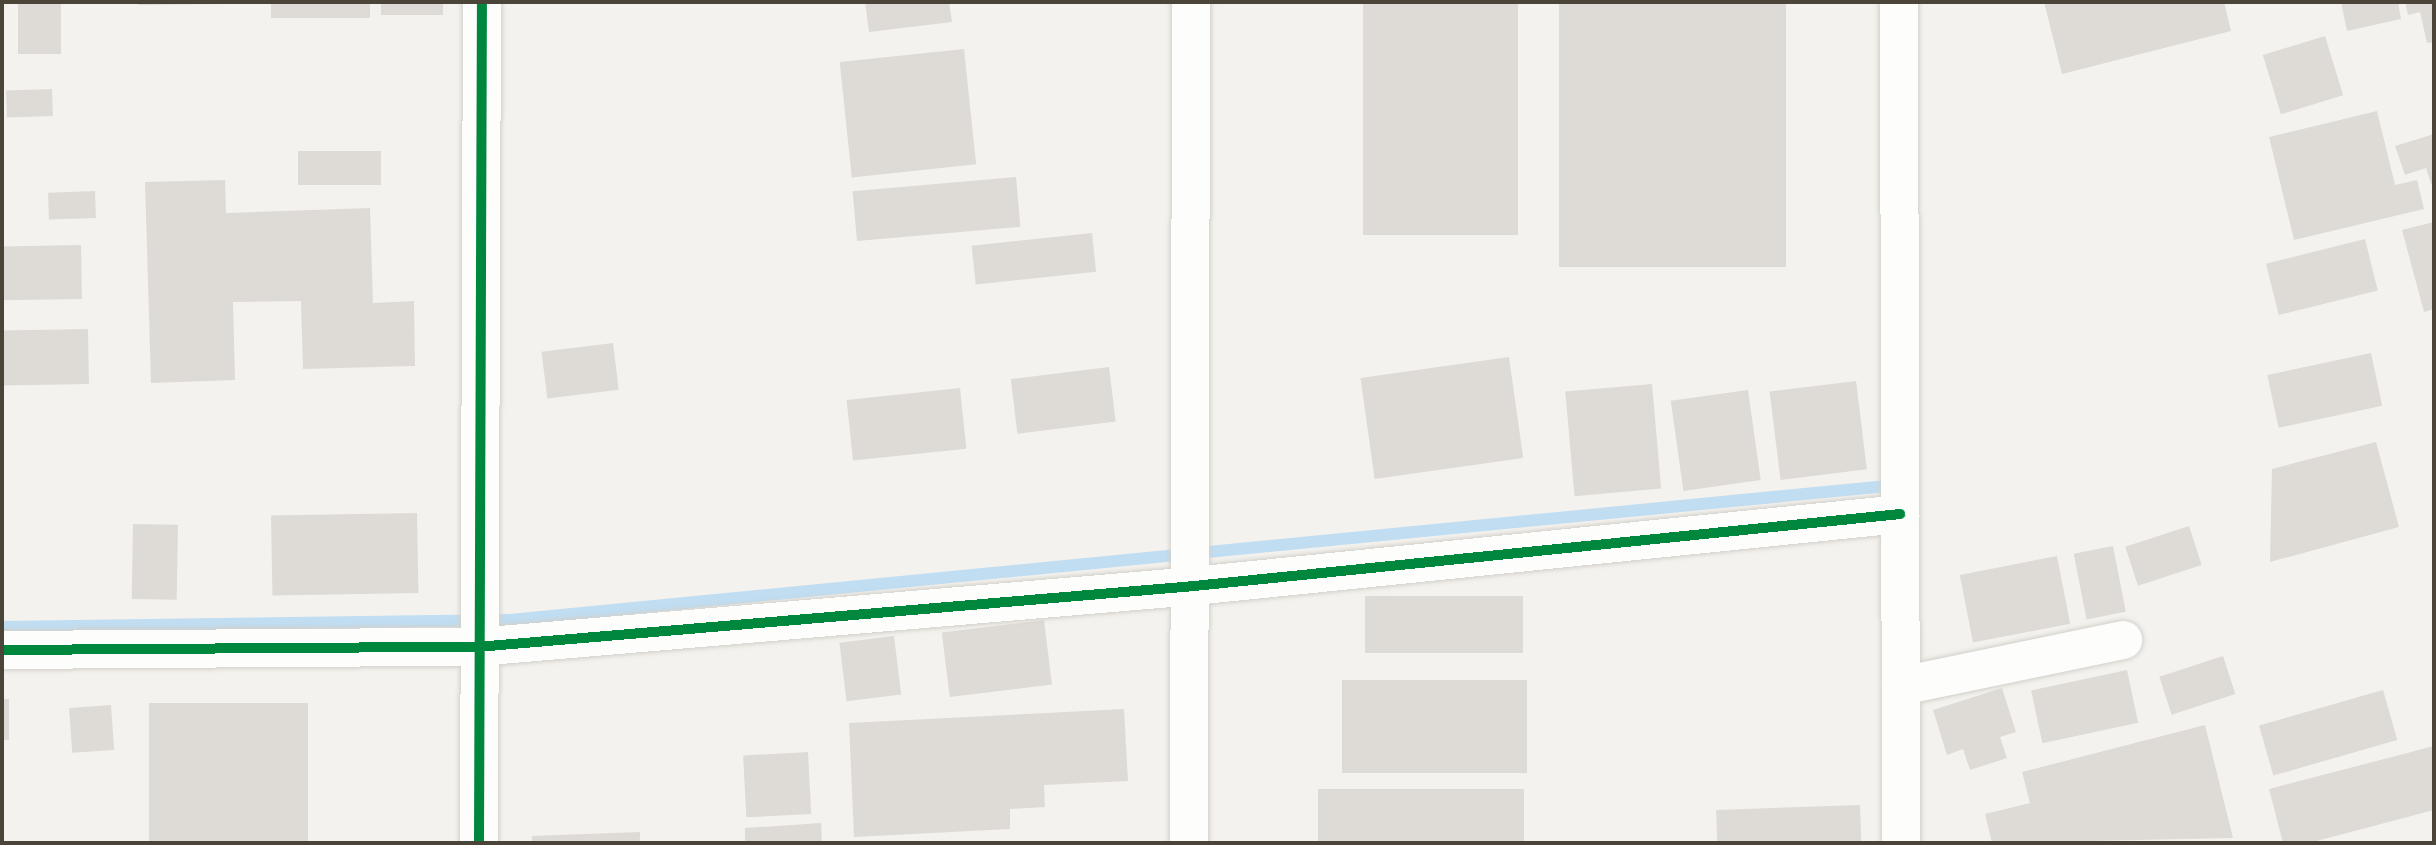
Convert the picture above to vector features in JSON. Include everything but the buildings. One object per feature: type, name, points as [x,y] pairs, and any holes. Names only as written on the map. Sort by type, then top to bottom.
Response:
[{"type":"street","points":[[479,843],[477,598],[482,2]]},
{"type":"street","points":[[1189,843],[1194,586],[1191,2]]},
{"type":"street","points":[[1899,2],[1901,843]]},
{"type":"street","points":[[2,650],[477,642],[1194,586],[1899,514]]},
{"type":"street","points":[[1900,687],[2123,640]]},
{"type":"waterway","points":[[2,627],[510,620],[1887,486]]},
{"type":"cycle path","points":[[479,843],[482,2]]},
{"type":"cycle path","points":[[2,650],[477,647],[1194,586],[1900,514]]}]
